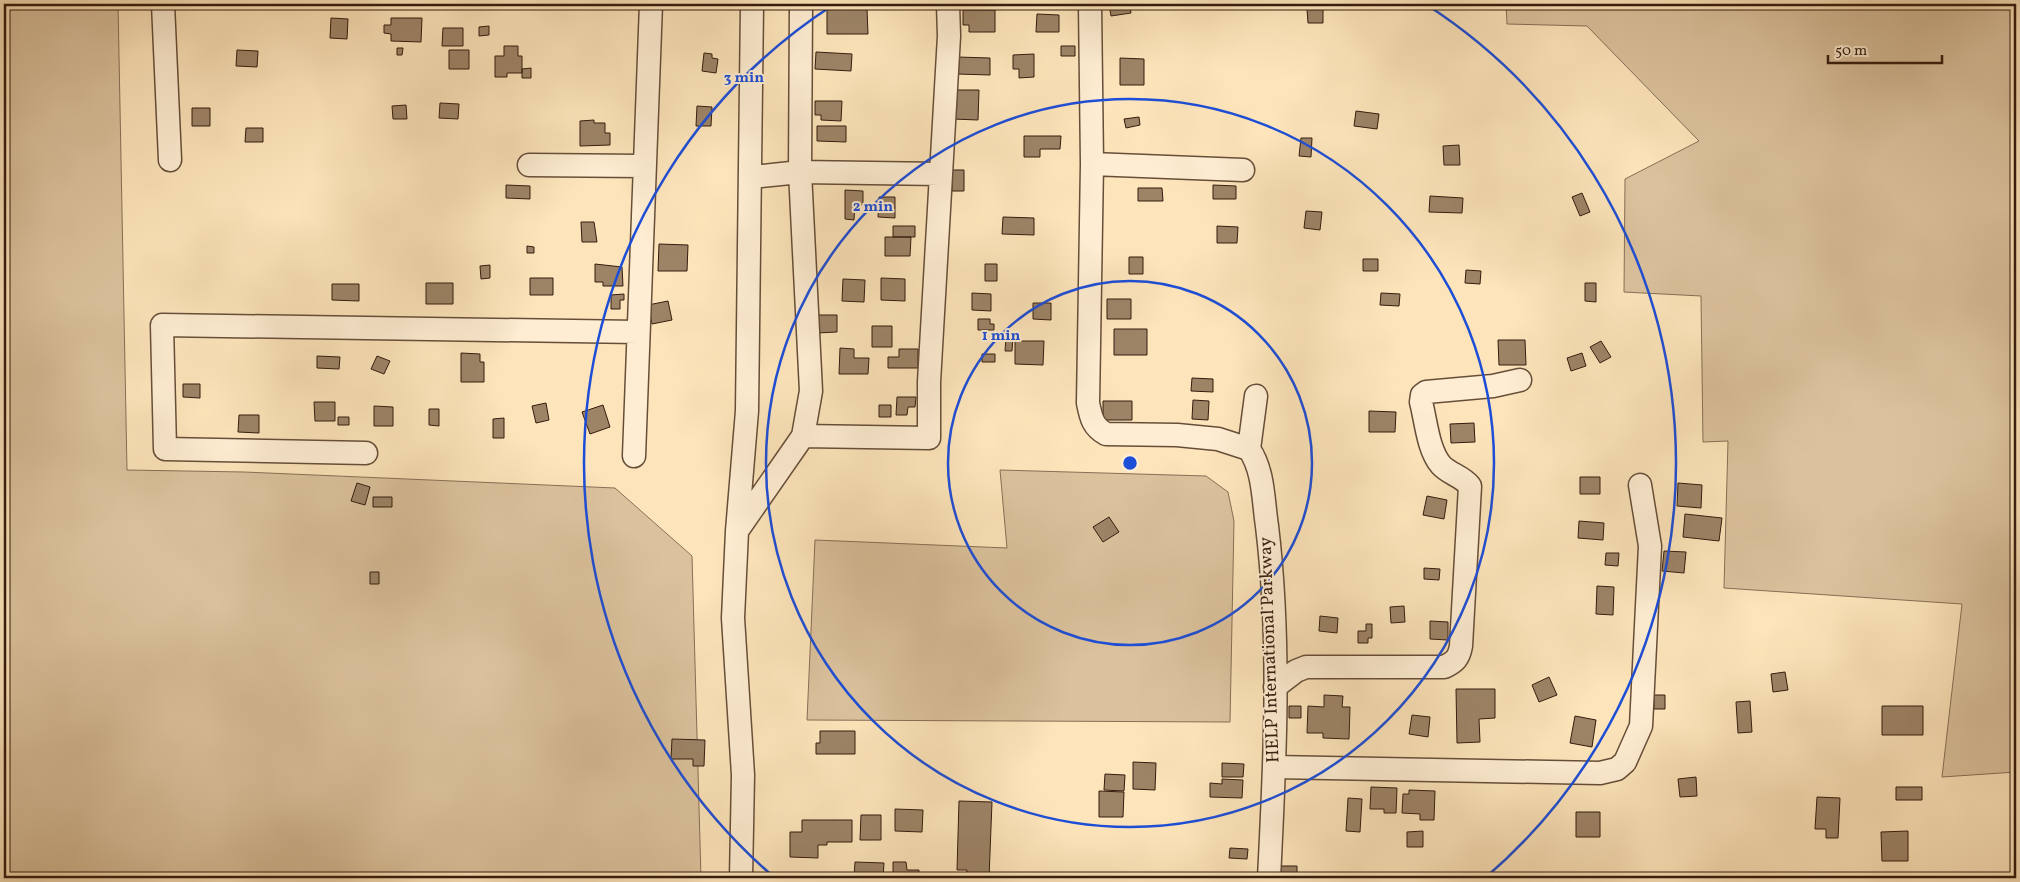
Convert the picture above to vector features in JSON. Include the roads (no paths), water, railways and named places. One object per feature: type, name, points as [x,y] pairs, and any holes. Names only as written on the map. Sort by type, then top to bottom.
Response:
[{"type":"street","points":[[163,4],[170,160]]},
{"type":"street","points":[[634,456],[651,4]]},
{"type":"street","points":[[741,878],[743,775],[733,618],[737,530],[747,411],[752,176],[752,4]]},
{"type":"street","points":[[737,530],[804,436],[811,391],[800,172],[801,4]]},
{"type":"street","points":[[804,436],[929,438],[929,382],[950,36],[948,4]]},
{"type":"street","points":[[1090,4],[1092,164],[1088,403],[1096,428],[1106,434],[1122,436],[1177,435],[1218,439],[1249,449],[1256,396]]},
{"type":"street","points":[[1092,164],[1243,170]]},
{"type":"street","points":[[529,165],[644,166]]},
{"type":"street","points":[[752,176],[800,172],[941,174]]},
{"type":"street","points":[[366,453],[165,449],[162,325],[638,332]]},
{"type":"street","points":[[1275,687],[1296,671],[1306,667],[1444,667],[1455,662],[1460,654],[1461,646],[1470,486],[1466,481],[1446,471],[1435,455],[1421,402],[1422,395],[1426,392],[1493,386],[1520,380]]},
{"type":"street","name":"HELP International Parkway","points":[[1249,449],[1256,459],[1261,481],[1272,568],[1275,687],[1274,767],[1269,878]]},
{"type":"street","points":[[1274,767],[1600,773],[1617,769],[1624,762],[1641,726],[1650,546],[1640,485]]}]
